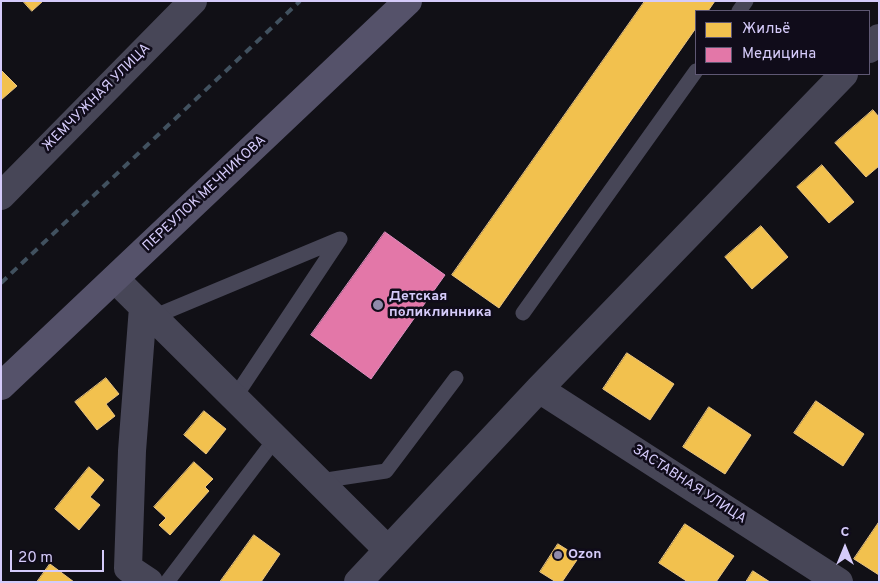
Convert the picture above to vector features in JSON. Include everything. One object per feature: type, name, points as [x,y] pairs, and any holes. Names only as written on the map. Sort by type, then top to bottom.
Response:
[{"type":"street","name":"ЖЕМЧУЖНАЯ УЛИЦА","points":[[1,196],[193,1]]},
{"type":"street","name":"ПЕРЕУЛОК МЕЧНИКОВА","points":[[1,386],[408,1]]},
{"type":"street","points":[[870,48],[879,38]]},
{"type":"street","points":[[358,582],[539,389],[843,75]]},
{"type":"street","points":[[115,279],[388,550]]},
{"type":"street","points":[[148,312],[132,451],[128,568],[149,582]]},
{"type":"street","name":"ЗАСТАВНАЯ УЛИЦА","points":[[539,389],[839,582]]},
{"type":"lane","points":[[523,314],[695,72]]},
{"type":"lane","points":[[148,312],[340,238],[235,397]]},
{"type":"lane","points":[[320,481],[386,471],[456,378]]},
{"type":"lane","points":[[167,582],[276,438]]},
{"type":"building: Жильё","points":[[23,1],[43,1],[32,11]]},
{"type":"building: Жильё","points":[[645,1],[715,1],[709,10],[695,10],[695,29],[499,308],[452,275]]},
{"type":"building: Жильё","points":[[1,70],[17,86],[1,100]]},
{"type":"building: Жильё","points":[[873,110],[879,117],[879,166],[866,177],[835,143]]},
{"type":"building: Жильё","points":[[822,165],[854,202],[829,223],[797,187]]},
{"type":"building: Жильё","points":[[761,226],[788,257],[752,289],[725,257]]},
{"type":"building: Жильё","points":[[627,353],[674,384],[650,420],[603,389]]},
{"type":"building: Жильё","points":[[106,378],[119,394],[106,404],[115,416],[97,430],[75,402]]},
{"type":"building: Жильё","points":[[816,401],[864,434],[843,466],[794,433]]},
{"type":"building: Жильё","points":[[709,407],[751,435],[725,474],[683,447]]},
{"type":"building: Жильё","points":[[204,411],[226,429],[206,454],[184,435]]},
{"type":"building: Жильё","points":[[194,462],[213,479],[205,487],[209,491],[170,535],[159,525],[166,518],[154,507]]},
{"type":"building: Жильё","points":[[89,467],[104,480],[90,497],[100,505],[79,530],[55,509]]},
{"type":"building: Жильё","points":[[879,522],[879,575],[854,559]]},
{"type":"building: Жильё","points":[[685,524],[734,556],[716,582],[688,582],[659,563]]},
{"type":"building: Жильё","points":[[254,535],[280,554],[261,582],[220,582]]},
{"type":"building: Жильё","points":[[558,544],[579,557],[562,582],[556,582],[540,572]]},
{"type":"building: Жильё","points":[[50,564],[74,582],[37,582]]},
{"type":"building: Жильё","points":[[753,571],[770,582],[746,582]]},
{"type":"building: Медицина","name":"Детская поликлинника","points":[[385,232],[445,275],[371,379],[311,335]]},
{"type":"railway","points":[[1,283],[300,1]]},
{"type":"place","name":"Детская поликлинника","points":[[378,305]]},
{"type":"place","name":"Ozon","points":[[558,555]]}]
